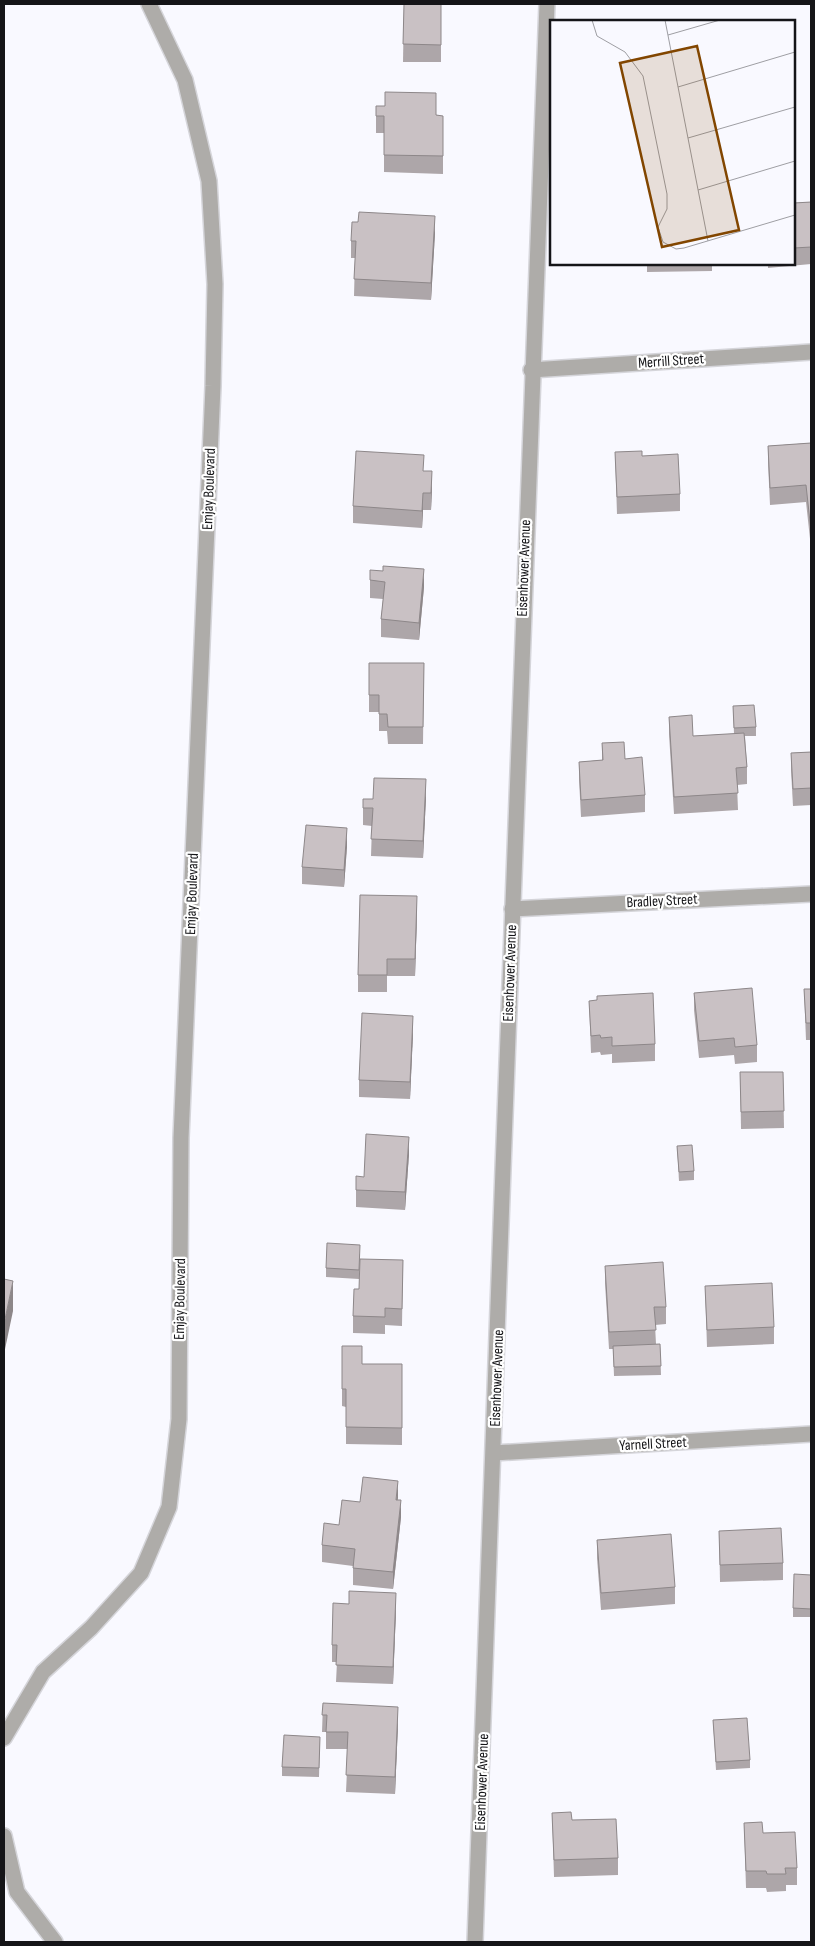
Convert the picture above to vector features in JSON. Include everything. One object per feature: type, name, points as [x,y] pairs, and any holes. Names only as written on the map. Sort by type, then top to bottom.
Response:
[{"type":"street","name":"Emjay Boulevard","points":[[4,1738],[43,1672],[91,1628],[141,1573],[169,1506],[179,1419],[182,1138],[216,284],[210,181],[185,80],[149,4]]},
{"type":"street","name":"Eisenhower Avenue","points":[[475,1942],[494,1453],[531,370],[547,4]]},
{"type":"street","name":"Merrill Street","points":[[531,370],[811,352]]},
{"type":"street","name":"Bradley Street","points":[[512,908],[811,894]]},
{"type":"street","name":"Yarnell Street","points":[[494,1453],[811,1434]]},
{"type":"street","points":[[4,1836],[17,1892],[56,1942]]},
{"type":"building","points":[[404,4],[441,4],[441,45],[403,44]]},
{"type":"building","points":[[385,92],[436,93],[436,115],[443,116],[443,156],[384,155],[384,116],[376,116],[376,106],[385,106]]},
{"type":"building","points":[[811,202],[811,247],[795,248],[795,203]]},
{"type":"building","points":[[359,212],[435,216],[431,283],[354,279],[356,241],[351,241],[352,222],[358,222]]},
{"type":"building","points":[[811,443],[811,531],[806,485],[770,488],[768,446]]},
{"type":"building","points":[[356,451],[424,455],[423,471],[432,471],[431,493],[423,493],[422,511],[353,506]]},
{"type":"building","points":[[642,451],[642,456],[678,454],[680,494],[617,497],[615,452]]},
{"type":"building","points":[[383,566],[424,569],[419,623],[381,619],[385,582],[370,580],[370,570],[383,571]]},
{"type":"building","points":[[369,663],[424,663],[423,727],[388,727],[387,714],[379,714],[379,695],[369,695]]},
{"type":"building","points":[[754,705],[756,727],[734,728],[733,706]]},
{"type":"building","points":[[692,715],[693,736],[744,733],[747,767],[736,768],[738,793],[674,797],[669,717]]},
{"type":"building","points":[[624,742],[625,759],[642,757],[645,795],[581,800],[579,762],[603,760],[602,743]]},
{"type":"building","points":[[811,752],[811,788],[793,789],[791,753]]},
{"type":"building","points":[[374,778],[426,779],[423,841],[371,839],[373,808],[363,808],[363,799],[373,799]]},
{"type":"building","points":[[306,825],[347,828],[344,870],[302,867]]},
{"type":"building","points":[[360,895],[417,896],[415,959],[387,959],[387,975],[358,975]]},
{"type":"building","points":[[752,988],[757,1045],[735,1047],[734,1038],[699,1041],[694,993]]},
{"type":"building","points":[[804,989],[811,989],[811,1023],[806,1023]]},
{"type":"building","points":[[653,993],[655,1044],[612,1046],[612,1037],[601,1038],[600,1035],[591,1036],[589,1001],[597,1000],[597,996]]},
{"type":"building","points":[[362,1013],[413,1016],[410,1082],[359,1080]]},
{"type":"building","points":[[740,1072],[783,1072],[784,1111],[741,1112]]},
{"type":"building","points":[[366,1134],[409,1137],[405,1192],[356,1190],[356,1176],[364,1177]]},
{"type":"building","points":[[692,1145],[694,1171],[679,1172],[677,1146]]},
{"type":"building","points":[[327,1243],[360,1245],[359,1270],[326,1268]]},
{"type":"building","points":[[360,1259],[403,1260],[402,1309],[385,1308],[385,1317],[353,1316],[354,1289],[359,1289]]},
{"type":"building","points":[[663,1262],[666,1307],[654,1307],[656,1330],[609,1332],[605,1266]]},
{"type":"building","points":[[4,1279],[13,1281],[4,1324]]},
{"type":"building","points":[[772,1283],[774,1327],[707,1330],[705,1286]]},
{"type":"building","points":[[660,1344],[661,1366],[614,1367],[613,1346]]},
{"type":"building","points":[[342,1346],[362,1346],[362,1364],[402,1364],[402,1428],[346,1427],[346,1389],[342,1389]]},
{"type":"building","points":[[363,1477],[398,1481],[396,1500],[401,1500],[393,1572],[353,1568],[355,1549],[322,1545],[324,1523],[339,1525],[342,1500],[360,1502]]},
{"type":"building","points":[[781,1528],[783,1563],[720,1565],[719,1531]]},
{"type":"building","points":[[671,1534],[675,1587],[601,1593],[597,1540]]},
{"type":"building","points":[[794,1574],[811,1575],[811,1609],[793,1608]]},
{"type":"building","points":[[349,1591],[396,1593],[393,1667],[336,1665],[337,1645],[332,1645],[333,1603],[349,1604]]},
{"type":"building","points":[[323,1703],[398,1707],[395,1777],[346,1775],[348,1732],[326,1732],[327,1715],[322,1715]]},
{"type":"building","points":[[747,1718],[750,1760],[716,1762],[713,1720]]},
{"type":"building","points":[[284,1735],[320,1737],[319,1768],[282,1767]]},
{"type":"building","points":[[571,1812],[572,1820],[616,1819],[618,1858],[554,1860],[552,1813]]},
{"type":"building","points":[[762,1822],[763,1833],[795,1832],[797,1868],[785,1868],[786,1874],[746,1871],[744,1823]]}]
